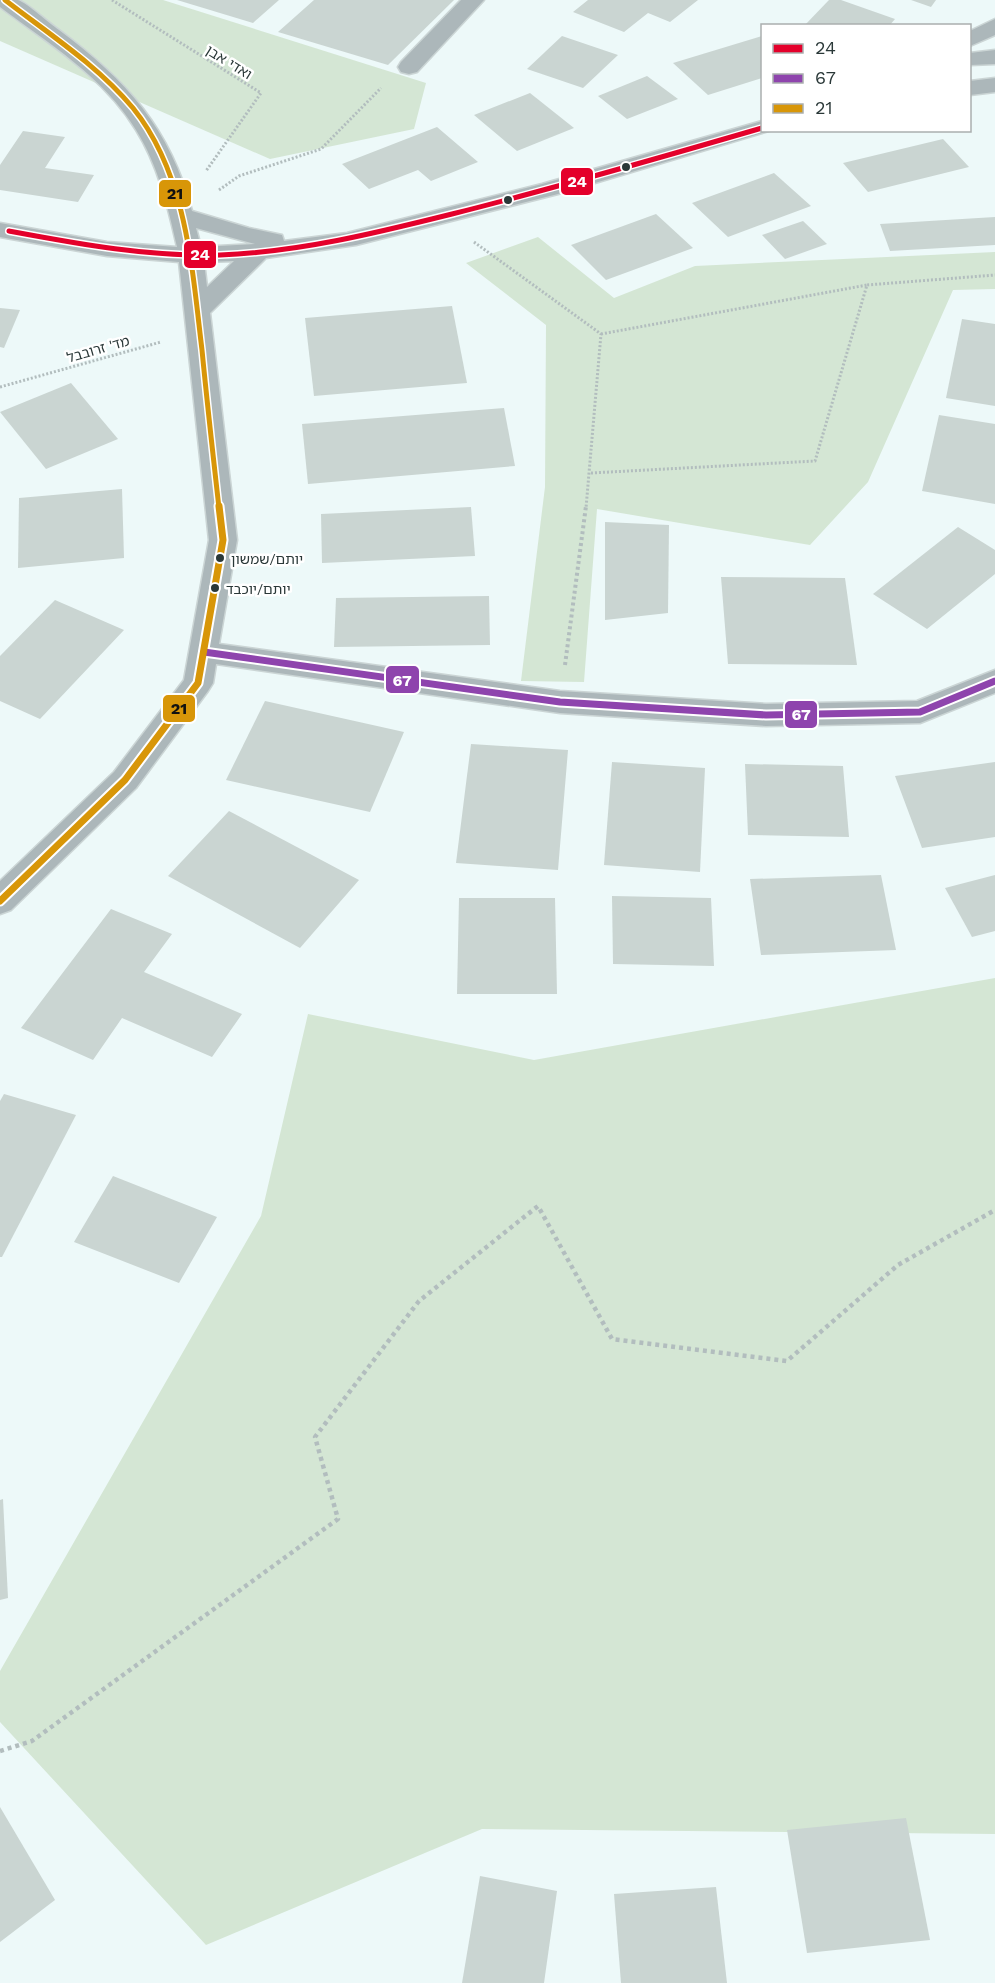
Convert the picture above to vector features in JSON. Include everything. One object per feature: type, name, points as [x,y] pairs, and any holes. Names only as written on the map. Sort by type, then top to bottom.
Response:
[{"type":"street","points":[[0,902],[125,780],[198,683],[223,540],[191,256],[182,216],[164,164],[147,129],[110,83],[5,0]]},
{"type":"street","points":[[409,67],[473,0]]},
{"type":"street","points":[[971,39],[995,26]]},
{"type":"street","points":[[971,59],[995,57]]},
{"type":"street","points":[[971,88],[995,85]]},
{"type":"street","points":[[0,230],[107,249],[191,256],[259,251],[347,240],[550,189],[761,128]]},
{"type":"street","points":[[182,216],[246,236],[279,241],[347,240]]},
{"type":"street","points":[[107,249],[162,239],[173,230],[182,216]]},
{"type":"street","points":[[107,249],[169,277],[187,290],[199,321]]},
{"type":"street","points":[[199,321],[259,251]]},
{"type":"street","points":[[204,652],[560,702],[766,715],[920,712],[995,681]]},
{"type":"path","name":"ואדי אבן","points":[[112,0],[261,93],[206,171]]},
{"type":"path","points":[[215,193],[239,176],[321,148],[375,93],[409,67]]},
{"type":"path","points":[[439,217],[601,334],[867,285],[995,275]]},
{"type":"path","points":[[591,473],[815,461],[867,285]]},
{"type":"path","name":"מד' זרובבל","points":[[0,387],[199,321]]},
{"type":"path","points":[[560,702],[591,473],[601,334]]},
{"type":"path","points":[[0,1751],[32,1741],[338,1519],[315,1437],[419,1301],[538,1206],[612,1339],[787,1361],[898,1265],[995,1210]]},
{"type":"green space","points":[[0,0],[163,0],[426,83],[414,129],[270,159],[0,41]]},
{"type":"green space","points":[[538,237],[614,298],[695,266],[995,252],[995,289],[953,290],[868,482],[810,545],[597,509],[584,682],[521,681],[545,487],[546,325],[466,263]]},
{"type":"green space","points":[[995,978],[995,1834],[482,1829],[206,1945],[0,1722],[0,1671],[261,1216],[308,1014],[534,1060]]},
{"type":"building","points":[[177,0],[279,0],[253,23]]},
{"type":"building","points":[[314,0],[454,0],[388,65],[278,32]]},
{"type":"building","points":[[588,0],[698,0],[670,22],[648,13],[624,32],[573,12]]},
{"type":"building","points":[[829,0],[841,0],[895,19],[891,24],[806,24]]},
{"type":"building","points":[[911,0],[936,0],[931,7]]},
{"type":"building","points":[[562,36],[618,55],[583,88],[527,69]]},
{"type":"building","points":[[761,36],[761,78],[708,95],[673,63]]},
{"type":"building","points":[[647,76],[678,99],[627,119],[598,96]]},
{"type":"building","points":[[530,93],[574,128],[517,151],[474,115]]},
{"type":"building","points":[[437,127],[478,162],[431,181],[418,170],[369,189],[342,164]]},
{"type":"building","points":[[23,131],[65,137],[45,168],[94,175],[78,202],[0,190],[0,165]]},
{"type":"building","points":[[943,139],[969,167],[868,192],[843,163]]},
{"type":"building","points":[[774,173],[811,206],[728,237],[692,203]]},
{"type":"building","points":[[656,214],[693,248],[606,280],[571,245]]},
{"type":"building","points":[[995,217],[995,245],[890,251],[880,224]]},
{"type":"building","points":[[803,221],[827,244],[785,259],[762,235]]},
{"type":"building","points":[[452,306],[467,383],[314,396],[305,318]]},
{"type":"building","points":[[0,308],[20,310],[4,348],[0,347]]},
{"type":"building","points":[[962,319],[995,324],[995,406],[946,398]]},
{"type":"building","points":[[71,383],[118,439],[46,469],[0,412]]},
{"type":"building","points":[[504,408],[515,466],[308,484],[302,424]]},
{"type":"building","points":[[939,415],[995,424],[995,504],[922,491]]},
{"type":"building","points":[[122,489],[124,558],[18,568],[19,498]]},
{"type":"building","points":[[471,507],[475,556],[322,563],[321,514]]},
{"type":"building","points":[[605,522],[669,525],[668,613],[605,620]]},
{"type":"building","points":[[958,527],[995,550],[995,574],[927,629],[873,594]]},
{"type":"building","points":[[721,577],[845,578],[857,665],[728,664]]},
{"type":"building","points":[[489,596],[490,645],[334,647],[336,598]]},
{"type":"building","points":[[55,600],[124,630],[40,719],[0,701],[0,656]]},
{"type":"building","points":[[265,701],[404,732],[370,812],[226,780]]},
{"type":"building","points":[[471,744],[568,750],[558,870],[456,863]]},
{"type":"building","points":[[612,762],[705,768],[700,872],[604,865]]},
{"type":"building","points":[[995,762],[995,837],[922,848],[895,776]]},
{"type":"building","points":[[745,764],[843,766],[849,837],[748,835]]},
{"type":"building","points":[[229,811],[359,880],[300,948],[168,876]]},
{"type":"building","points":[[881,875],[896,950],[761,955],[750,879]]},
{"type":"building","points":[[995,875],[995,931],[972,937],[945,888]]},
{"type":"building","points":[[612,896],[711,898],[714,966],[613,964]]},
{"type":"building","points":[[459,898],[555,898],[557,994],[457,994]]},
{"type":"building","points":[[111,909],[172,934],[144,972],[242,1014],[212,1057],[122,1018],[93,1060],[21,1028]]},
{"type":"building","points":[[4,1094],[76,1115],[0,1257],[0,1101]]},
{"type":"building","points":[[113,1176],[217,1217],[179,1283],[74,1242]]},
{"type":"building","points":[[3,1499],[8,1598],[0,1600],[0,1500]]},
{"type":"building","points":[[0,1807],[55,1900],[0,1942]]},
{"type":"building","points":[[906,1818],[930,1940],[807,1953],[787,1830]]},
{"type":"building","points":[[480,1876],[557,1891],[544,1983],[462,1983]]},
{"type":"building","points":[[716,1887],[727,1983],[621,1983],[614,1894]]},
{"type":"transit line","name":"21","points":[[0,901],[125,780],[198,683],[223,540],[191,256],[179,207],[163,160],[148,130],[119,92],[82,59],[5,0]]},
{"type":"transit line","name":"24","points":[[9,231],[107,249],[161,254],[221,255],[300,247],[347,240],[550,189],[761,128]]},
{"type":"transit line","name":"67","points":[[204,652],[560,702],[766,715],[920,712],[995,681]]},
{"type":"place","name":"יותם/שמשון","points":[[220,558]]},
{"type":"place","name":"יותם/יוכבד","points":[[215,588]]}]
